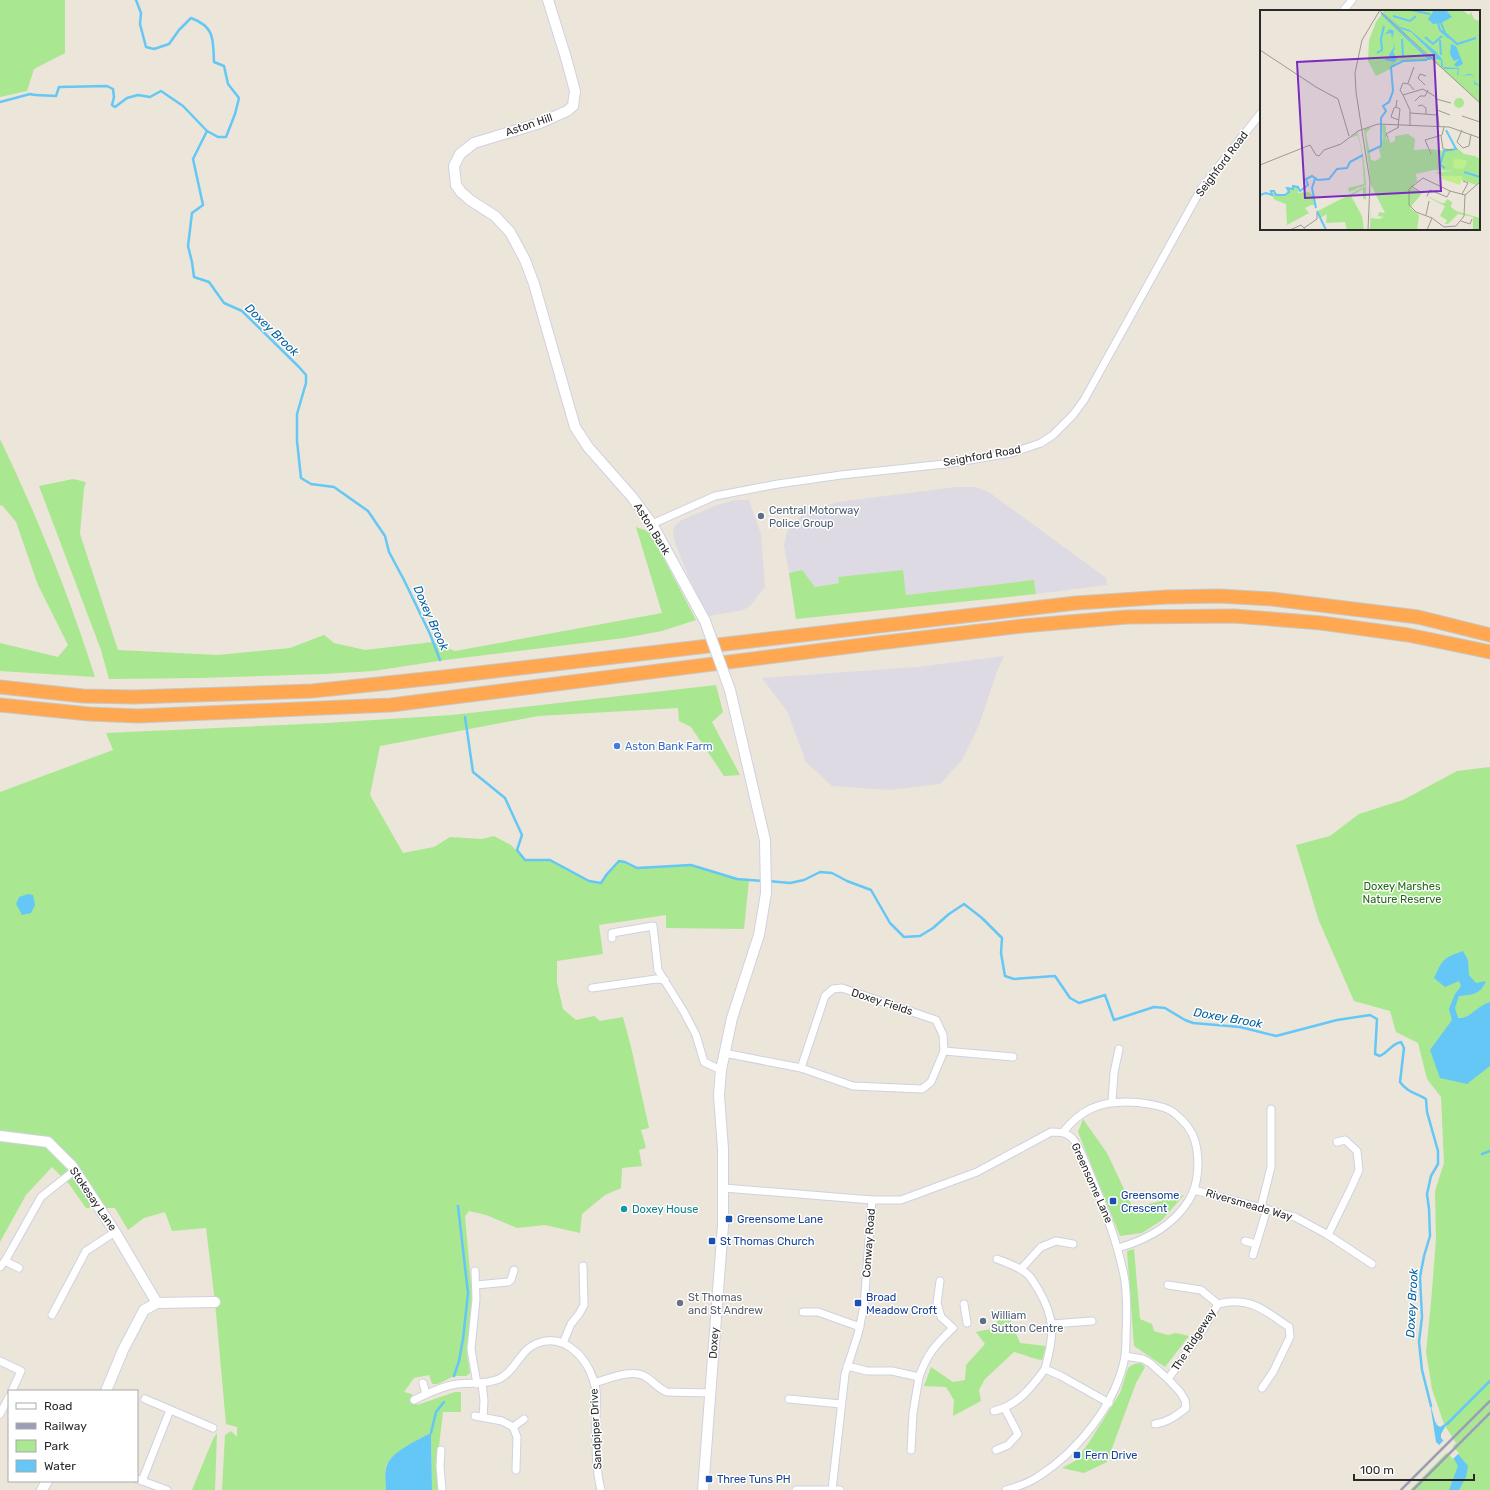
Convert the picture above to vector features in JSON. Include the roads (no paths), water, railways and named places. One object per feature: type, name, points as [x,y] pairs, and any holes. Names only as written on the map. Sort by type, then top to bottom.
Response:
[{"type":"highway","points":[[0,687],[84,696],[134,697],[312,691],[1068,604],[1167,597],[1219,596],[1280,600],[1418,618],[1490,635]]},
{"type":"highway","points":[[0,705],[89,714],[138,716],[391,705],[862,645],[1022,626],[1127,617],[1234,616],[1333,624],[1408,635],[1490,652]]},
{"type":"street","name":"Aston Hill","points":[[495,216],[470,200],[461,192],[456,185],[454,166],[460,154],[474,143],[540,123],[567,111],[573,106],[575,91],[548,0]]},
{"type":"street","points":[[1344,10],[1352,0]]},
{"type":"street","name":"Seighford Road","points":[[652,524],[715,496],[841,474],[945,464],[1011,453],[1041,443],[1053,435],[1084,400],[1201,189],[1260,114]]},
{"type":"street","name":"Aston Bank","points":[[495,216],[510,232],[526,260],[575,427],[588,447],[632,497],[652,524],[705,621],[730,690],[764,832],[766,893],[759,934],[732,1018],[724,1053]]},
{"type":"street","points":[[612,938],[612,933],[653,926],[658,970],[684,1012],[696,1035],[704,1062],[721,1070]]},
{"type":"street","points":[[592,988],[656,979],[665,980]]},
{"type":"street","name":"Doxey Fields","points":[[802,1068],[825,996],[833,989],[842,988],[936,1020],[943,1035],[944,1051]]},
{"type":"street","points":[[1112,1102],[1114,1073],[1118,1049]]},
{"type":"street","points":[[724,1053],[802,1068],[853,1086],[922,1089],[931,1082],[944,1051],[1013,1057]]},
{"type":"street","name":"Doxey","points":[[703,1490],[724,1188],[719,1095],[724,1053]]},
{"type":"street","points":[[1063,1132],[1079,1115],[1091,1108],[1112,1102],[1130,1102],[1156,1106],[1172,1112],[1186,1124],[1195,1140],[1197,1158],[1194,1190],[1189,1200],[1180,1212],[1166,1225],[1142,1240],[1118,1248]]},
{"type":"street","points":[[1253,1255],[1264,1208],[1271,1167],[1271,1109]]},
{"type":"street","name":"Greensome Lane","points":[[724,1188],[872,1200],[897,1200],[913,1196],[977,1172],[1051,1132],[1063,1132],[1072,1138],[1078,1147],[1105,1209],[1118,1248],[1125,1282],[1127,1315],[1125,1356],[1119,1379],[1109,1403],[1095,1423],[1075,1446],[1039,1476],[1023,1485],[1006,1490]]},
{"type":"street","name":"Stokesay Lane","points":[[0,1136],[48,1142],[75,1170],[115,1232],[157,1303]]},
{"type":"street","points":[[1328,1235],[1359,1170],[1357,1151],[1344,1140],[1337,1142]]},
{"type":"street","points":[[0,1267],[5,1261],[41,1197],[75,1170]]},
{"type":"street","name":"Riversmeade Way","points":[[1194,1190],[1295,1217],[1328,1235],[1372,1264]]},
{"type":"street","name":"Conway Road","points":[[832,1490],[841,1404],[847,1366],[860,1327],[864,1306],[872,1200]]},
{"type":"street","points":[[52,1315],[86,1251],[115,1232]]},
{"type":"street","points":[[1020,1269],[1041,1247],[1056,1241],[1073,1244]]},
{"type":"street","points":[[1245,1241],[1256,1244]]},
{"type":"street","points":[[994,1411],[1005,1408],[1026,1394],[1045,1368],[1051,1346],[1052,1324],[1048,1309],[1030,1276],[1020,1269],[997,1259]]},
{"type":"street","points":[[1360,1268],[1364,1260]]},
{"type":"street","points":[[5,1261],[19,1268]]},
{"type":"street","points":[[414,1400],[426,1394],[456,1384],[480,1383],[499,1379],[514,1368],[524,1352],[537,1343],[550,1340],[563,1343],[571,1324],[584,1305],[583,1266]]},
{"type":"street","points":[[476,1285],[508,1282],[511,1280],[514,1270]]},
{"type":"street","points":[[475,1271],[476,1311],[471,1350],[484,1401],[482,1417]]},
{"type":"street","points":[[911,1450],[913,1412],[919,1377],[925,1360],[938,1342],[953,1328],[941,1317],[937,1303],[940,1281]]},
{"type":"street","points":[[1168,1285],[1201,1290],[1218,1304]]},
{"type":"street","points":[[106,1390],[144,1310],[157,1303],[215,1302]]},
{"type":"street","name":"The Ridgeway","points":[[1168,1379],[1202,1331],[1218,1304],[1226,1302],[1248,1303],[1265,1310],[1289,1327],[1290,1337],[1273,1372],[1262,1388]]},
{"type":"street","points":[[964,1304],[968,1323]]},
{"type":"street","points":[[803,1312],[818,1312],[860,1327]]},
{"type":"street","points":[[1052,1324],[1092,1321]]},
{"type":"street","name":"Sandpiper Drive","points":[[563,1343],[569,1346],[580,1356],[591,1373],[594,1383],[596,1391],[596,1449],[601,1490]]},
{"type":"street","points":[[1125,1356],[1143,1359],[1150,1363],[1168,1379],[1185,1400],[1186,1408],[1175,1418],[1163,1423],[1155,1424]]},
{"type":"street","points":[[0,1361],[21,1372],[13,1390]]},
{"type":"street","points":[[847,1366],[867,1371],[892,1371],[919,1377]]},
{"type":"street","points":[[1045,1368],[1109,1403]]},
{"type":"street","points":[[594,1383],[626,1375],[637,1374],[646,1377],[662,1390],[667,1392],[710,1393]]},
{"type":"street","points":[[423,1383],[426,1394]]},
{"type":"street","points":[[0,1414],[8,1399]]},
{"type":"street","points":[[145,1399],[213,1428]]},
{"type":"street","points":[[789,1399],[841,1404]]},
{"type":"street","points":[[996,1450],[1008,1445],[1018,1434],[1005,1408]]},
{"type":"street","points":[[167,1490],[139,1480],[170,1410]]},
{"type":"street","points":[[474,1416],[502,1421],[513,1427],[517,1437],[516,1470]]},
{"type":"street","points":[[513,1427],[524,1418]]},
{"type":"street","points":[[441,1450],[440,1466],[442,1490]]},
{"type":"street","points":[[796,1490],[840,1490]]},
{"type":"water","points":[[28,894],[33,895],[35,905],[31,913],[22,915],[16,904],[19,897]]},
{"type":"water","points":[[1463,951],[1468,960],[1469,975],[1476,983],[1486,981],[1482,989],[1476,993],[1459,996],[1455,1008],[1458,1018],[1467,1016],[1481,1006],[1490,1002],[1490,1066],[1467,1084],[1440,1078],[1430,1050],[1452,1020],[1449,1009],[1455,994],[1461,986],[1459,981],[1445,987],[1434,978],[1444,960]]},
{"type":"water","points":[[1430,1403],[1437,1425],[1440,1427],[1448,1422],[1441,1434],[1441,1438],[1468,1466],[1466,1477],[1459,1490],[1449,1490],[1458,1466],[1454,1459],[1436,1442]]},
{"type":"water","points":[[431,1433],[432,1490],[386,1490],[385,1478],[387,1465],[390,1460],[406,1446]]},
{"type":"waterway","name":"Doxey Brook","points":[[136,0],[141,13],[140,24],[146,47],[154,49],[169,44],[179,30],[191,18],[205,25],[213,40],[214,62],[224,66],[228,84],[239,98],[235,114],[226,137],[218,137],[207,131],[193,159],[203,205],[192,213],[188,246],[194,277],[209,282],[224,303],[242,311],[306,375],[306,383],[297,414],[297,441],[301,478],[311,484],[334,487],[368,511],[385,536],[389,552],[430,634],[440,660]]},
{"type":"waterway","points":[[0,102],[30,94],[56,96],[59,87],[107,86],[113,89],[114,97],[112,105],[115,107],[127,98],[138,95],[150,97],[161,91],[183,106],[207,131]]},
{"type":"waterway","name":"Doxey Brook","points":[[465,717],[473,772],[505,798],[522,835],[517,850],[525,860],[550,860],[589,881],[601,883],[619,861],[625,862],[637,868],[691,865],[737,879],[763,881]]},
{"type":"waterway","name":"Doxey Brook","points":[[768,881],[790,883],[804,880],[820,872],[832,873],[847,881],[871,890],[890,923],[904,937],[920,936],[964,904],[982,918],[1002,938],[1001,953],[1005,976],[1014,979],[1055,976],[1070,998],[1079,1003],[1105,995],[1114,1020],[1154,1007],[1165,1008],[1193,1023],[1240,1027],[1276,1036],[1337,1020],[1370,1015],[1377,1019],[1375,1054],[1380,1056],[1395,1044],[1401,1042],[1404,1048],[1400,1082],[1409,1090],[1426,1099],[1427,1112],[1438,1151],[1438,1164],[1431,1176],[1427,1194],[1430,1236],[1420,1277],[1422,1317],[1419,1342],[1422,1370],[1431,1406]]},
{"type":"waterway","points":[[1482,1154],[1490,1151]]},
{"type":"waterway","points":[[454,1376],[459,1361],[463,1339],[468,1293],[458,1206]]},
{"type":"waterway","points":[[1447,1424],[1490,1381]]},
{"type":"waterway","points":[[431,1433],[436,1412],[444,1402]]},
{"type":"railway","points":[[1401,1490],[1490,1401]]},
{"type":"railway","points":[[1413,1490],[1490,1413]]},
{"type":"place","name":"Central Motorway Police Group","points":[[761,516]]},
{"type":"place","name":"Aston Bank Farm","points":[[617,746]]},
{"type":"place","name":"Greensome Crescent","points":[[1113,1201]]},
{"type":"place","name":"Doxey House","points":[[624,1209]]},
{"type":"place","name":"Greensome Lane","points":[[729,1219]]},
{"type":"place","name":"St Thomas Church","points":[[712,1241]]},
{"type":"place","name":"St Thomas and St Andrew","points":[[680,1303]]},
{"type":"place","name":"Broad Meadow Croft","points":[[858,1303]]},
{"type":"place","name":"William Sutton Centre","points":[[983,1321]]},
{"type":"place","name":"Fern Drive","points":[[1077,1455]]},
{"type":"place","name":"Three Tuns PH","points":[[709,1479]]},
{"type":"park label","name":"Doxey Marshes Nature Reserve","points":[[1402,892]]}]
